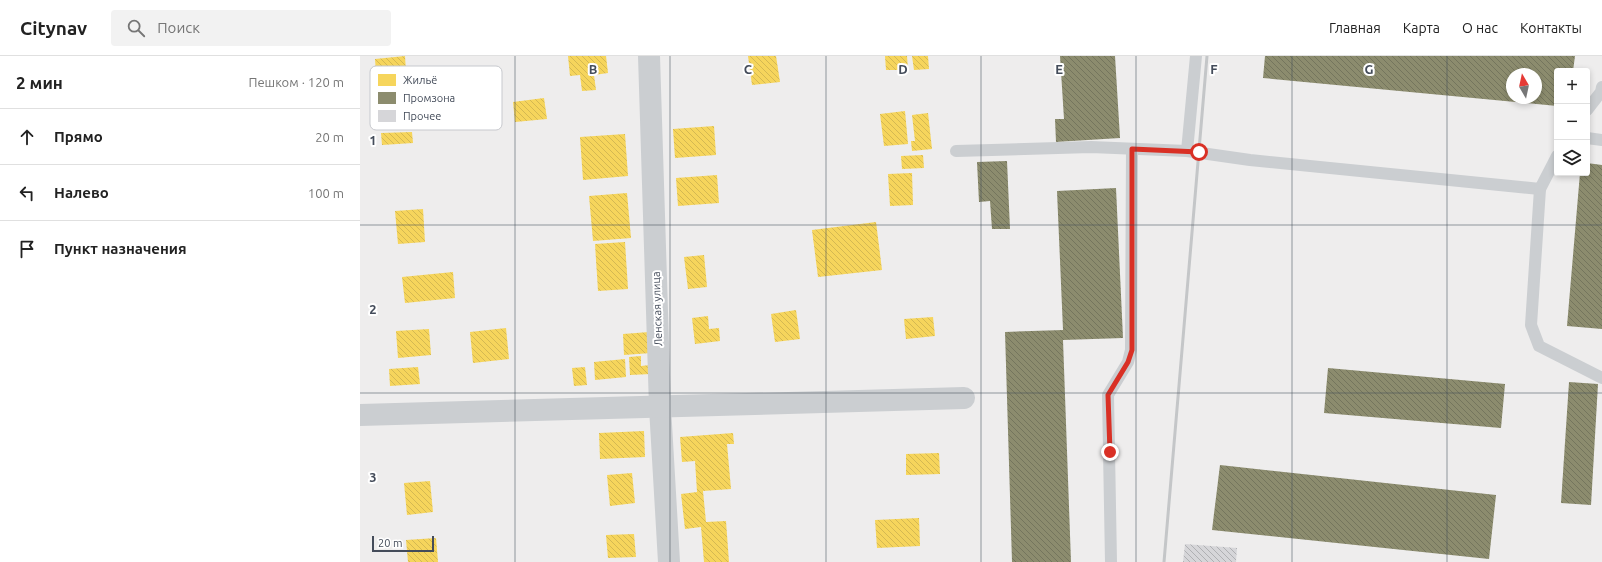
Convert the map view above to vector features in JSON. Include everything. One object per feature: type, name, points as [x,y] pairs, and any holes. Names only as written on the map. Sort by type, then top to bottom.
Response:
[{"type":"street","name":"Ленская улица","points":[[649,56],[660,407],[669,562]]},
{"type":"street","points":[[360,416],[964,398]]},
{"type":"lane","points":[[1187,151],[1196,56]]},
{"type":"lane","points":[[1590,106],[1601,92],[1602,86]]},
{"type":"lane","points":[[1590,138],[1602,140]]},
{"type":"lane","points":[[956,151],[1090,147],[1187,151],[1250,160],[1540,190]]},
{"type":"lane","points":[[1111,562],[1108,395],[1128,362],[1132,350],[1132,149]]},
{"type":"lane","points":[[1554,162],[1540,190],[1531,325],[1539,346],[1602,378]]},
{"type":"building: Жильё","points":[[405,56],[406,66],[376,66],[375,59]]},
{"type":"building: Жильё","points":[[568,56],[606,56],[608,73],[594,75],[596,90],[582,91],[580,75],[570,76]]},
{"type":"building: Жильё","points":[[748,56],[776,56],[780,82],[752,85]]},
{"type":"building: Жильё","points":[[885,56],[907,56],[908,70],[886,70]]},
{"type":"building: Жильё","points":[[912,56],[928,56],[929,69],[914,70]]},
{"type":"building: Жильё","points":[[544,98],[547,119],[515,122],[513,102]]},
{"type":"building: Жильё","points":[[905,111],[908,144],[884,146],[880,114]]},
{"type":"building: Жильё","points":[[928,113],[932,149],[912,151],[911,141],[915,141],[912,115]]},
{"type":"building: Жильё","points":[[714,126],[716,155],[675,158],[673,129]]},
{"type":"building: Жильё","points":[[412,132],[413,143],[382,145],[381,133]]},
{"type":"building: Жильё","points":[[625,134],[628,176],[583,180],[580,137]]},
{"type":"building: Жильё","points":[[923,155],[924,168],[902,169],[901,156]]},
{"type":"building: Жильё","points":[[912,173],[913,205],[890,206],[888,174]]},
{"type":"building: Жильё","points":[[717,175],[719,203],[678,206],[676,178]]},
{"type":"building: Жильё","points":[[627,193],[631,238],[593,241],[589,196]]},
{"type":"building: Жильё","points":[[423,209],[425,242],[398,244],[395,211]]},
{"type":"building: Жильё","points":[[876,222],[882,270],[818,277],[812,230]]},
{"type":"building: Жильё","points":[[625,242],[628,289],[598,291],[595,244]]},
{"type":"building: Жильё","points":[[704,255],[707,287],[688,289],[684,257]]},
{"type":"building: Жильё","points":[[453,272],[455,298],[405,303],[402,277]]},
{"type":"building: Жильё","points":[[796,310],[800,339],[775,342],[771,314]]},
{"type":"building: Жильё","points":[[708,316],[709,329],[719,328],[720,341],[695,344],[692,318]]},
{"type":"building: Жильё","points":[[933,317],[935,336],[906,339],[904,319]]},
{"type":"building: Жильё","points":[[506,328],[509,359],[473,363],[470,332]]},
{"type":"building: Жильё","points":[[429,329],[431,355],[398,358],[396,331]]},
{"type":"building: Жильё","points":[[649,332],[651,353],[624,355],[623,334]]},
{"type":"building: Жильё","points":[[641,356],[641,366],[650,365],[651,374],[630,375],[629,357]]},
{"type":"building: Жильё","points":[[625,359],[626,377],[595,380],[594,362]]},
{"type":"building: Жильё","points":[[418,367],[420,384],[390,386],[389,369]]},
{"type":"building: Жильё","points":[[585,367],[587,385],[574,386],[572,368]]},
{"type":"building: Жильё","points":[[644,431],[645,457],[600,459],[599,433]]},
{"type":"building: Жильё","points":[[733,433],[734,444],[727,444],[731,489],[703,491],[706,522],[726,521],[729,562],[704,562],[701,527],[685,529],[681,494],[697,492],[695,461],[682,462],[680,437]]},
{"type":"building: Жильё","points":[[939,453],[940,474],[906,475],[906,454]]},
{"type":"building: Жильё","points":[[632,473],[635,503],[610,506],[607,475]]},
{"type":"building: Жильё","points":[[430,481],[433,512],[407,515],[404,483]]},
{"type":"building: Жильё","points":[[919,518],[920,546],[877,548],[875,520]]},
{"type":"building: Жильё","points":[[634,534],[636,557],[608,558],[606,535]]},
{"type":"building: Жильё","points":[[436,538],[438,562],[408,562],[406,540]]},
{"type":"building: Промзона","points":[[1060,56],[1115,56],[1120,138],[1056,142],[1055,119],[1064,119]]},
{"type":"building: Промзона","points":[[1265,56],[1575,56],[1573,68],[1554,68],[1554,106],[1536,104],[1542,104],[1542,68],[1506,68],[1506,101],[1263,78]]},
{"type":"building: Промзона","points":[[1007,161],[1010,229],[992,229],[990,201],[979,202],[977,162]]},
{"type":"building: Промзона","points":[[1590,163],[1602,165],[1602,329],[1567,326],[1580,176],[1590,176]]},
{"type":"building: Промзона","points":[[1116,188],[1123,338],[1063,340],[1071,562],[1012,562],[1005,332],[1063,330],[1057,191]]},
{"type":"building: Промзона","points":[[1328,368],[1505,384],[1501,428],[1324,413]]},
{"type":"building: Промзона","points":[[1569,382],[1598,384],[1591,505],[1561,503]]},
{"type":"building: Промзона","points":[[1220,465],[1496,495],[1489,559],[1212,530]]},
{"type":"building: Прочее","points":[[1185,544],[1237,548],[1236,562],[1183,562]]},
{"type":"railway","points":[[1164,562],[1207,56]]},
{"type":"route","points":[[1110,452],[1108,395],[1128,362],[1132,350],[1132,149],[1199,152]]}]
